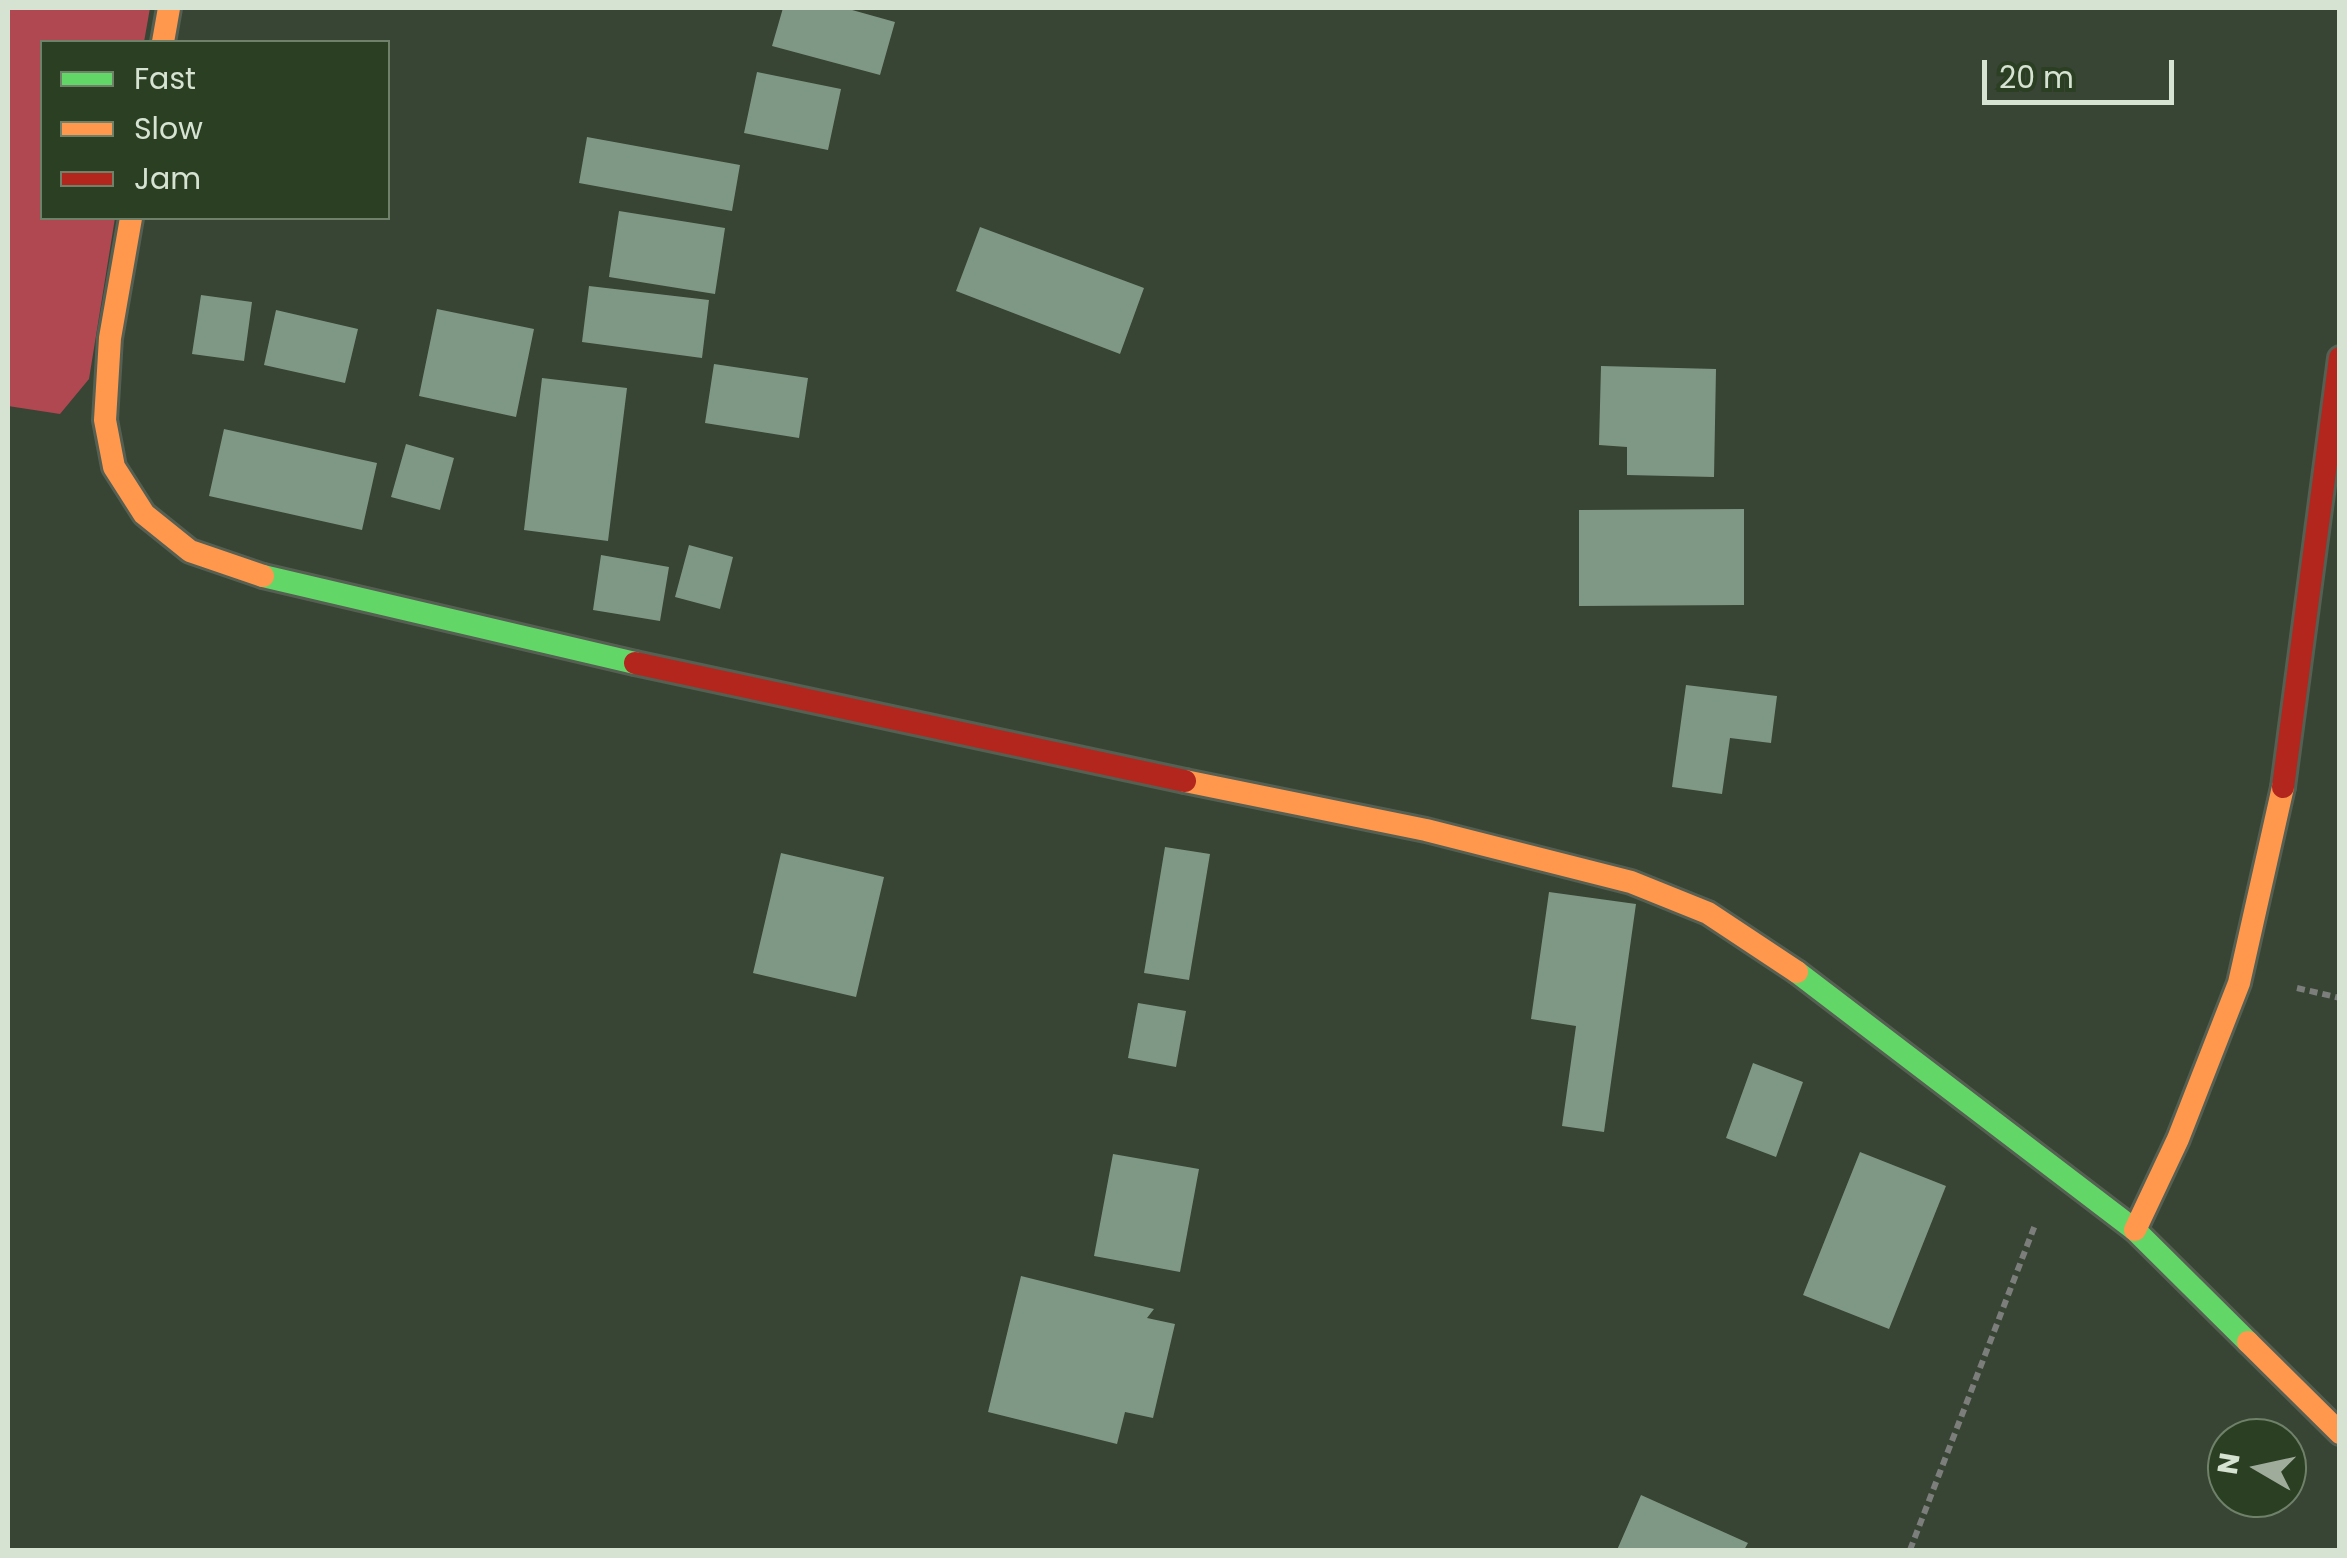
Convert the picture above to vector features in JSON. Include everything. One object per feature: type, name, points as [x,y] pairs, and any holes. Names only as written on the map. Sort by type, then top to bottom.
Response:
[{"type":"main road","points":[[162,40],[169,8]]},
{"type":"main road","points":[[132,220],[110,338],[105,420],[114,466],[144,514],[190,551],[252,572],[482,629],[945,732],[1426,830],[1631,882],[1708,913],[1769,951],[2134,1230],[2340,1433]]},
{"type":"main road","points":[[2134,1230],[2178,1138],[2239,983],[2285,776],[2340,358]]},
{"type":"path","points":[[1910,1550],[2054,1166]]},
{"type":"shaded area","points":[[8,8],[150,8],[144,40],[40,40],[40,220],[115,220],[89,379],[60,414],[8,406]]},
{"type":"building","points":[[783,8],[845,8],[895,22],[880,75],[772,46]]},
{"type":"building","points":[[757,72],[841,89],[828,150],[744,133]]},
{"type":"building","points":[[587,137],[740,165],[732,211],[579,183]]},
{"type":"building","points":[[619,211],[725,228],[715,294],[609,277]]},
{"type":"building","points":[[980,227],[1144,288],[1120,354],[956,291]]},
{"type":"building","points":[[589,286],[709,300],[702,358],[582,342]]},
{"type":"building","points":[[201,295],[252,302],[244,361],[192,354]]},
{"type":"building","points":[[437,309],[534,329],[516,417],[419,396]]},
{"type":"building","points":[[276,310],[358,329],[345,383],[264,365]]},
{"type":"building","points":[[714,364],[808,378],[799,438],[705,423]]},
{"type":"building","points":[[1601,366],[1716,369],[1714,477],[1627,475],[1627,447],[1599,445]]},
{"type":"building","points":[[542,378],[627,388],[608,541],[524,530]]},
{"type":"building","points":[[224,429],[377,463],[362,530],[209,496]]},
{"type":"building","points":[[406,444],[454,458],[440,510],[391,497]]},
{"type":"building","points":[[1744,509],[1744,605],[1579,606],[1579,510]]},
{"type":"building","points":[[689,545],[733,557],[720,609],[675,597]]},
{"type":"building","points":[[601,555],[669,567],[660,621],[593,610]]},
{"type":"building","points":[[1686,685],[1777,696],[1771,743],[1730,738],[1722,794],[1672,787]]},
{"type":"building","points":[[1165,847],[1210,854],[1189,980],[1144,973]]},
{"type":"building","points":[[781,853],[884,877],[856,997],[753,973]]},
{"type":"building","points":[[1549,892],[1636,904],[1604,1132],[1562,1126],[1576,1026],[1531,1019]]},
{"type":"building","points":[[1138,1003],[1186,1011],[1176,1067],[1128,1058]]},
{"type":"building","points":[[1753,1063],[1803,1082],[1776,1157],[1726,1138]]},
{"type":"building","points":[[1860,1152],[1946,1186],[1889,1329],[1803,1295]]},
{"type":"building","points":[[1113,1154],[1199,1169],[1180,1272],[1094,1256]]},
{"type":"building","points":[[1021,1276],[1154,1309],[1147,1318],[1175,1324],[1153,1418],[1125,1412],[1117,1444],[988,1412]]},
{"type":"building","points":[[1641,1495],[1748,1543],[1744,1550],[1617,1550]]},
{"type":"traffic: fast","points":[[263,576],[635,663]]},
{"type":"traffic: fast","points":[[1797,972],[2135,1230],[2248,1342]]},
{"type":"traffic: slow","points":[[163,40],[169,8]]},
{"type":"traffic: slow","points":[[131,220],[110,338],[105,420],[114,467],[144,514],[190,551],[263,576]]},
{"type":"traffic: slow","points":[[1185,781],[1426,830],[1631,882],[1708,913],[1797,972]]},
{"type":"traffic: slow","points":[[2135,1230],[2178,1139],[2239,983],[2283,787]]},
{"type":"traffic: slow","points":[[2248,1342],[2340,1433]]},
{"type":"traffic: jam","points":[[2283,787],[2340,358]]},
{"type":"traffic: jam","points":[[635,663],[1185,781]]}]
